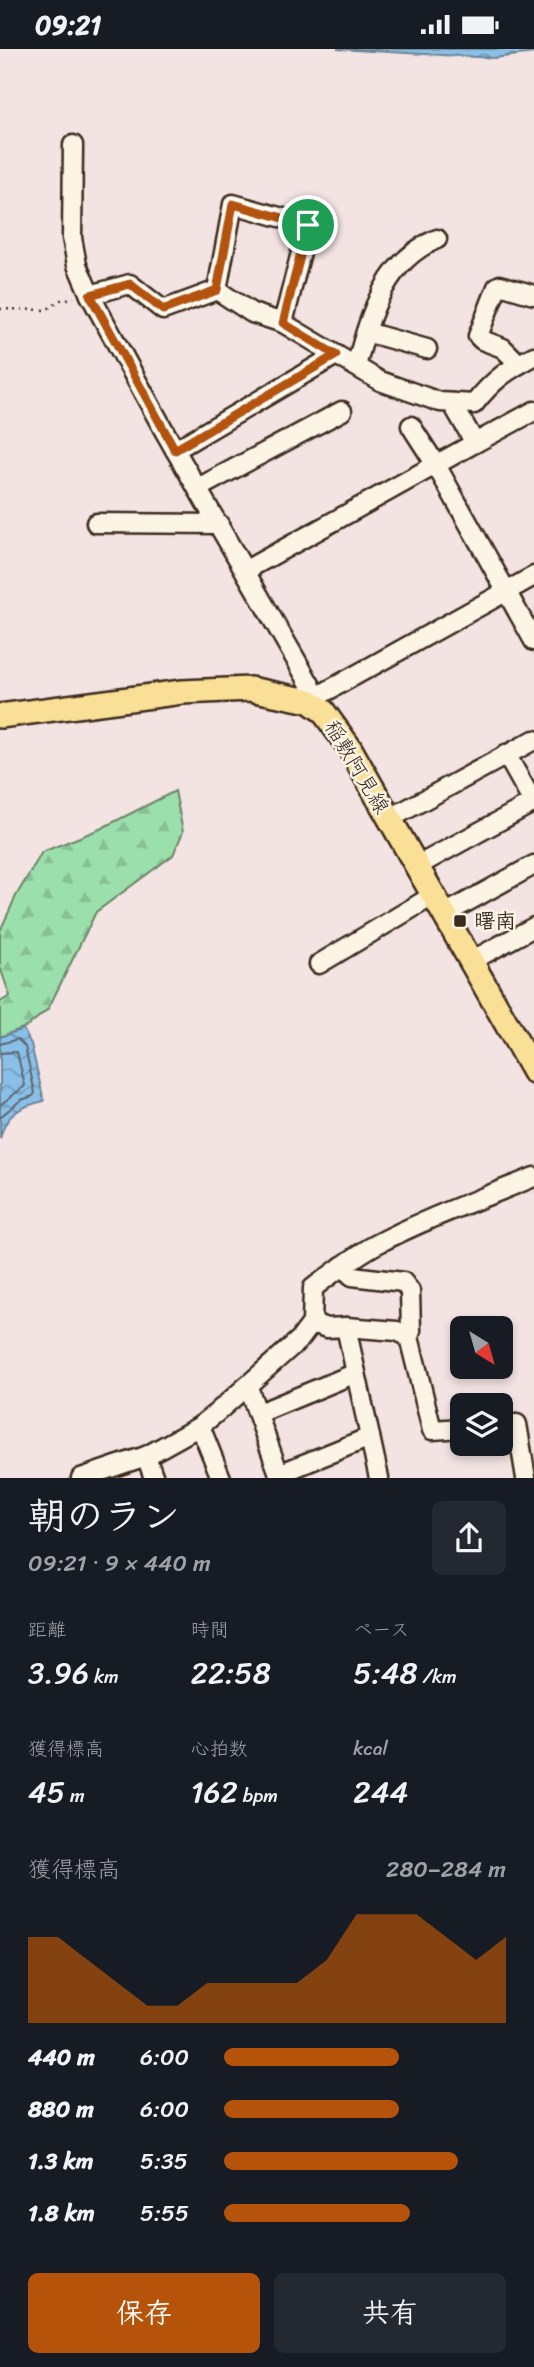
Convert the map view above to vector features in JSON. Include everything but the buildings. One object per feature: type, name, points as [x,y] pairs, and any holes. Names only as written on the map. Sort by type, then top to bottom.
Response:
[{"type":"main road","name":"稲敷阿見線","points":[[0,716],[212,689],[250,689],[309,701],[323,711],[336,727],[534,1072]]},
{"type":"street","points":[[73,145],[72,239],[77,265],[90,295],[175,450],[311,686],[309,701]]},
{"type":"street","points":[[217,290],[233,204],[308,225],[283,323]]},
{"type":"street","points":[[356,366],[377,297],[391,275],[411,255],[437,239]]},
{"type":"street","points":[[90,295],[130,284],[163,310],[217,290]]},
{"type":"street","points":[[526,360],[482,341],[478,336],[497,287],[500,285],[534,295]]},
{"type":"street","points":[[217,290],[251,313],[283,323],[380,381],[440,402],[474,404],[505,370],[526,360]]},
{"type":"street","points":[[366,333],[427,349]]},
{"type":"street","points":[[175,450],[336,355]]},
{"type":"street","points":[[452,403],[475,443]]},
{"type":"street","points":[[198,488],[342,411]]},
{"type":"street","points":[[246,570],[534,411]]},
{"type":"street","points":[[411,426],[436,465],[534,641]]},
{"type":"street","points":[[96,523],[219,524]]},
{"type":"street","points":[[309,701],[534,576]]},
{"type":"street","points":[[389,819],[534,740]]},
{"type":"street","points":[[417,866],[534,803],[506,754]]},
{"type":"street","points":[[319,964],[439,904],[534,865]]},
{"type":"street","points":[[471,961],[533,929]]},
{"type":"street","points":[[81,1478],[146,1456],[200,1426],[300,1339],[312,1323],[313,1288],[342,1266],[418,1224],[534,1177]]},
{"type":"street","points":[[342,1266],[352,1276],[403,1282],[410,1291],[409,1337],[432,1430],[450,1429]]},
{"type":"street","points":[[312,1323],[327,1328],[397,1331],[409,1337]]},
{"type":"street","points":[[346,1327],[379,1478]]},
{"type":"street","points":[[258,1413],[356,1373]]},
{"type":"street","points":[[248,1387],[279,1474],[370,1437]]},
{"type":"street","points":[[513,1424],[517,1424],[526,1478]]},
{"type":"street","points":[[200,1426],[221,1478]]},
{"type":"street","points":[[146,1456],[154,1478]]},
{"type":"path","points":[[0,309],[46,310],[61,300],[90,295]]},
{"type":"green space","points":[[175,791],[183,832],[173,855],[96,912],[48,1009],[28,1026],[0,1037],[0,1002],[10,996],[0,967],[0,931],[16,896],[42,852],[100,829]]},
{"type":"water","points":[[337,49],[534,49],[534,53],[494,58]]},
{"type":"water","points":[[23,1029],[31,1044],[44,1101],[21,1109],[10,1117],[0,1139],[0,1037]]},
{"type":"place","name":"曙南","points":[[460,921]]},
{"type":"route","points":[[233,204],[308,225],[283,323],[336,355],[175,450],[90,295],[130,284],[163,310],[217,290],[233,204]]}]
